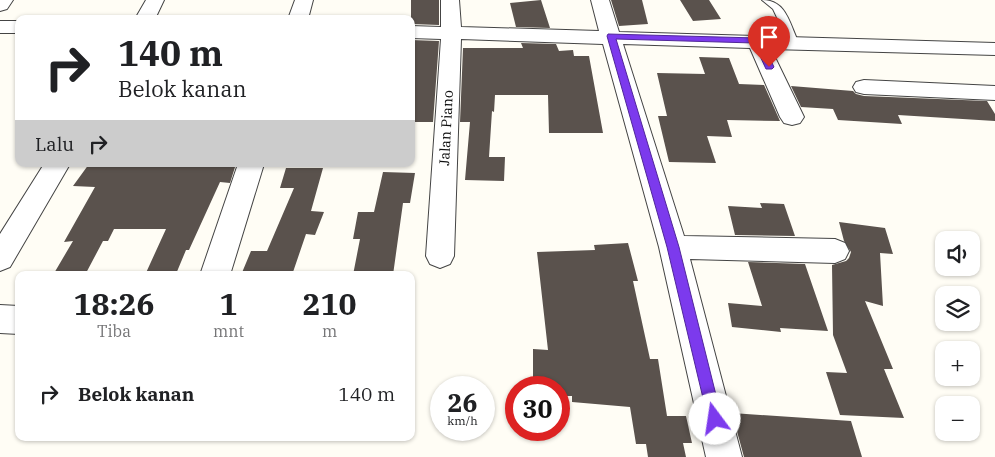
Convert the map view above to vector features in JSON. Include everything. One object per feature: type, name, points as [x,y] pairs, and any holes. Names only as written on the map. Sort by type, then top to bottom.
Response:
[{"type":"street","points":[[0,5],[4,0]]},
{"type":"street","points":[[147,15],[155,0]]},
{"type":"street","points":[[299,15],[304,0]]},
{"type":"street","name":"Jalan Piano","points":[[440,256],[451,32],[450,0]]},
{"type":"street","points":[[600,0],[673,247],[724,457]]},
{"type":"street","points":[[0,27],[15,27]]},
{"type":"street","points":[[415,32],[793,41],[995,49]]},
{"type":"street","points":[[757,40],[792,116]]},
{"type":"street","points":[[864,87],[995,93]]},
{"type":"street","points":[[0,258],[56,167]]},
{"type":"street","points":[[216,271],[250,167]]},
{"type":"street","points":[[673,247],[836,251]]},
{"type":"street","points":[[0,319],[15,320]]},
{"type":"lane","points":[[767,0],[777,7],[793,41]]},
{"type":"building","points":[[411,0],[439,0],[439,25],[415,24],[415,15],[411,15]]},
{"type":"building","points":[[541,0],[550,28],[516,27],[510,3]]},
{"type":"building","points":[[611,0],[642,0],[648,24],[619,26]]},
{"type":"building","points":[[680,0],[709,0],[721,19],[693,21]]},
{"type":"building","points":[[415,40],[439,41],[433,122],[415,122]]},
{"type":"building","points":[[521,43],[556,44],[559,51],[573,50],[574,56],[589,56],[603,133],[549,133],[548,95],[495,95],[489,157],[505,157],[504,181],[465,180],[470,122],[460,122],[463,48],[523,48]]},
{"type":"building","points":[[699,57],[729,58],[739,84],[764,85],[780,121],[727,120],[732,137],[707,136],[716,163],[669,162],[658,116],[667,116],[657,73],[705,74]]},
{"type":"building","points":[[791,86],[853,91],[864,96],[987,101],[995,114],[995,121],[898,115],[902,124],[838,120],[833,109],[801,107]]},
{"type":"building","points":[[87,167],[235,167],[230,183],[220,182],[177,271],[147,271],[166,229],[114,229],[108,241],[103,241],[87,271],[55,271],[73,241],[64,242],[95,187],[73,186]]},
{"type":"building","points":[[286,168],[323,168],[311,211],[324,212],[315,235],[306,234],[293,271],[243,271],[251,251],[267,251],[294,188],[280,188]]},
{"type":"building","points":[[383,172],[415,173],[410,203],[403,203],[394,271],[354,271],[360,239],[353,239],[358,212],[374,212]]},
{"type":"building","points":[[760,203],[784,204],[795,236],[735,235],[728,206],[762,208]]},
{"type":"building","points":[[839,222],[885,228],[893,254],[880,253],[883,306],[865,301],[893,369],[884,369],[904,418],[840,415],[826,372],[847,373],[833,335],[832,265],[846,261],[851,252],[844,241]]},
{"type":"building","points":[[628,243],[638,281],[633,281],[650,359],[658,359],[667,416],[686,416],[692,443],[683,443],[686,457],[648,457],[646,444],[636,444],[630,407],[572,402],[572,396],[570,396],[570,376],[533,376],[533,349],[548,350],[537,252],[595,250],[594,245]]},
{"type":"building","points":[[748,262],[805,264],[828,331],[780,328],[781,332],[732,327],[728,303],[762,306]]},
{"type":"building","points":[[732,413],[851,421],[862,457],[744,457]]},
{"type":"route","points":[[715,419],[673,247],[611,36],[757,40],[769,67]]}]
